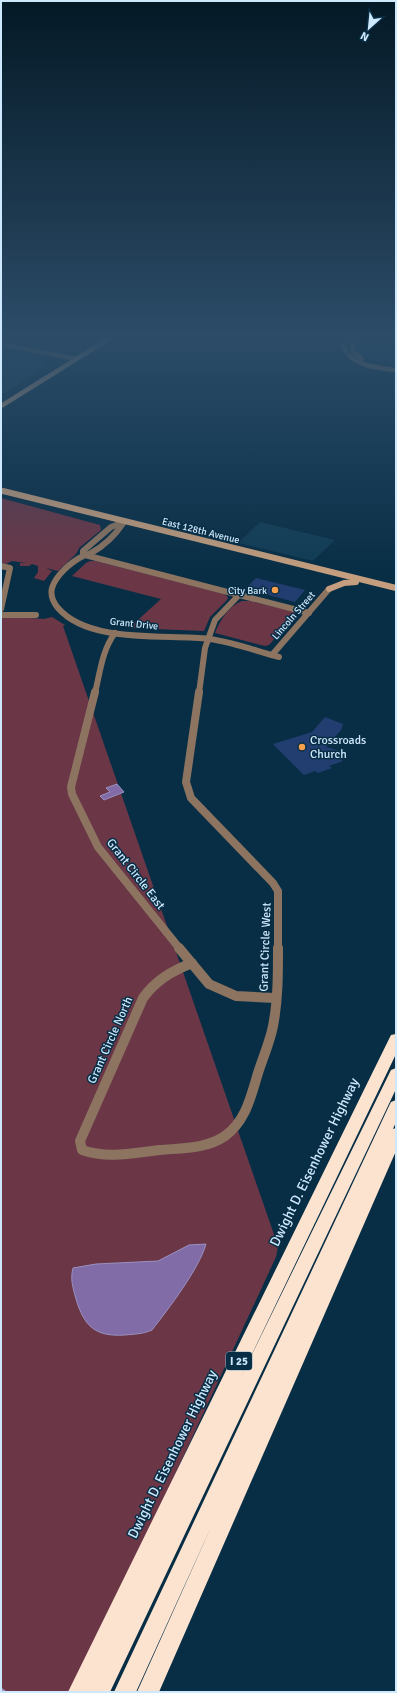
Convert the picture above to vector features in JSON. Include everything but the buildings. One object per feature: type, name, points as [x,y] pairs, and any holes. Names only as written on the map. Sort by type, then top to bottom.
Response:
[{"type":"highway","name":"Dwight D. Eisenhower Highway","points":[[87,1689],[396,1039]]},
{"type":"highway","points":[[87,1689],[396,1074]]},
{"type":"highway","points":[[125,1692],[396,1106]]},
{"type":"highway","points":[[148,1692],[396,1134]]},
{"type":"main road","name":"East 128th Avenue","points":[[1,491],[393,588]]},
{"type":"main road","points":[[282,561],[289,567],[327,576],[330,579],[329,589],[348,582],[393,588]]},
{"type":"street","name":"Grant Drive","points":[[124,522],[120,529],[92,553],[83,555],[56,579],[51,590],[51,598],[59,611],[78,623],[115,633],[208,638],[279,657]]},
{"type":"street","points":[[83,555],[309,613]]},
{"type":"street","points":[[1,566],[10,568],[1,609]]},
{"type":"street","name":"Lincoln Street","points":[[272,655],[329,589]]},
{"type":"street","name":"Grant Circle West","points":[[82,1150],[94,1155],[110,1156],[204,1145],[224,1136],[247,1112],[273,1026],[279,901],[278,891],[262,870],[191,798],[187,790],[186,782],[204,652],[216,618],[239,595]]},
{"type":"street","points":[[1,615],[36,615]]},
{"type":"street","name":"Grant Circle East","points":[[115,633],[109,641],[104,655],[71,787],[72,794],[98,847],[209,984],[236,996],[275,998]]},
{"type":"street","name":"Grant Circle North","points":[[82,1150],[80,1140],[143,998],[150,987],[162,977],[192,963]]},
{"type":"shaded area","points":[[1,498],[100,525],[101,530],[79,548],[76,554],[58,571],[46,568],[52,571],[44,581],[34,578],[38,572],[38,566],[32,564],[29,566],[20,566],[20,563],[26,563],[12,561],[6,564],[1,563]]},
{"type":"shaded area","points":[[260,522],[335,540],[313,561],[238,543]]},
{"type":"shaded area","points":[[90,561],[96,561],[224,594],[228,597],[227,600],[210,617],[204,631],[129,628],[161,599],[72,576]]},
{"type":"shaded area","points":[[242,601],[250,601],[295,612],[295,615],[269,645],[265,646],[215,633],[229,610],[237,603]]},
{"type":"shaded area","points":[[1,616],[44,619],[52,617],[65,625],[63,626],[278,1246],[276,1257],[74,1692],[1,1692]]},
{"type":"shaded area","points":[[117,784],[124,792],[104,800],[100,796],[110,792],[106,788]]},
{"type":"shaded area","points":[[206,1244],[197,1265],[175,1300],[152,1330],[142,1333],[115,1335],[98,1332],[87,1323],[76,1299],[72,1280],[73,1268],[96,1264],[158,1261],[189,1245]]},
{"type":"place","name":"City Bark","points":[[275,590]]},
{"type":"place","name":"Crossroads Church","points":[[302,747]]}]
